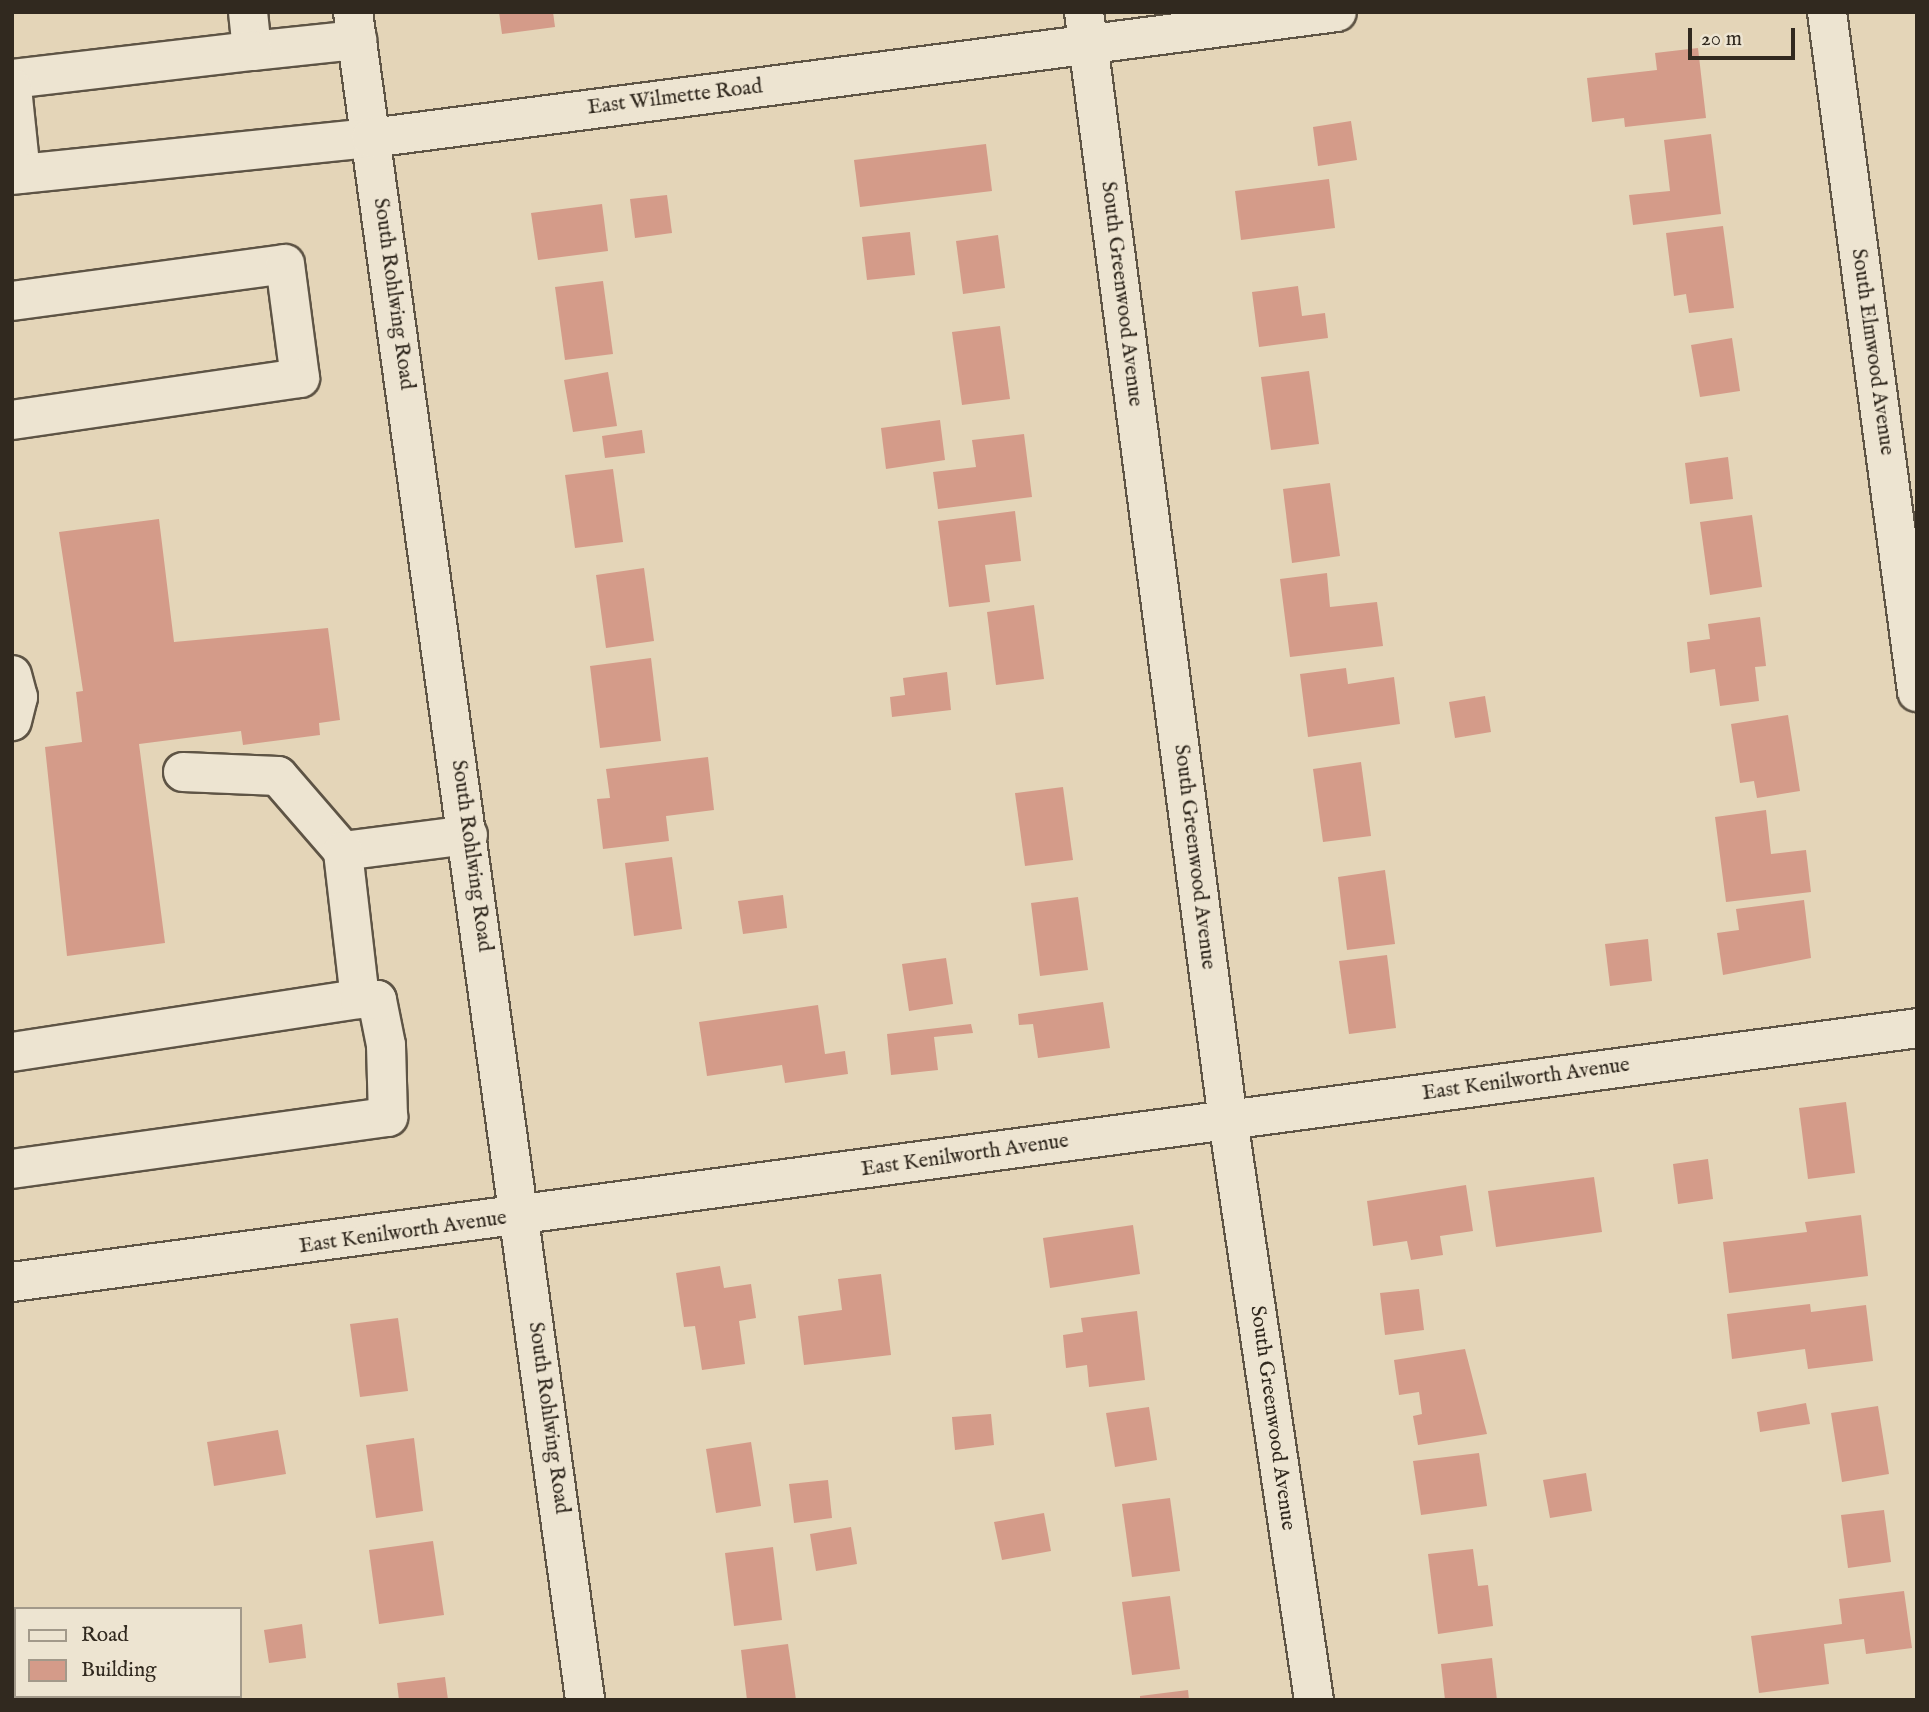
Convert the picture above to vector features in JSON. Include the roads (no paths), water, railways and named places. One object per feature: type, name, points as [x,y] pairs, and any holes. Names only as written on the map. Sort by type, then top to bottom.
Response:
[{"type":"street","points":[[248,12],[252,51]]},
{"type":"street","name":"East Wilmette Road","points":[[17,175],[371,138],[1087,28],[1337,12]]},
{"type":"street","name":"South Elmwood Avenue","points":[[1827,12],[1917,692]]},
{"type":"street","points":[[12,79],[252,51],[355,26]]},
{"type":"street","name":"South Rohlwing Road","points":[[355,26],[521,1217],[585,1700]]},
{"type":"street","name":"South Greenwood Avenue","points":[[1087,28],[1228,1120],[1314,1700]]},
{"type":"street","points":[[12,88],[17,175]]},
{"type":"street","points":[[12,301],[285,264],[300,378],[12,420]]},
{"type":"street","points":[[12,675],[18,697],[12,721]]},
{"type":"street","points":[[183,772],[278,776],[344,851],[360,999]]},
{"type":"street","points":[[344,851],[468,835]]},
{"type":"street","points":[[12,1052],[360,999],[376,1000],[386,1045],[388,1117],[12,1169]]},
{"type":"street","name":"East Kenilworth Avenue","points":[[12,1282],[521,1217],[1917,1028]]}]
